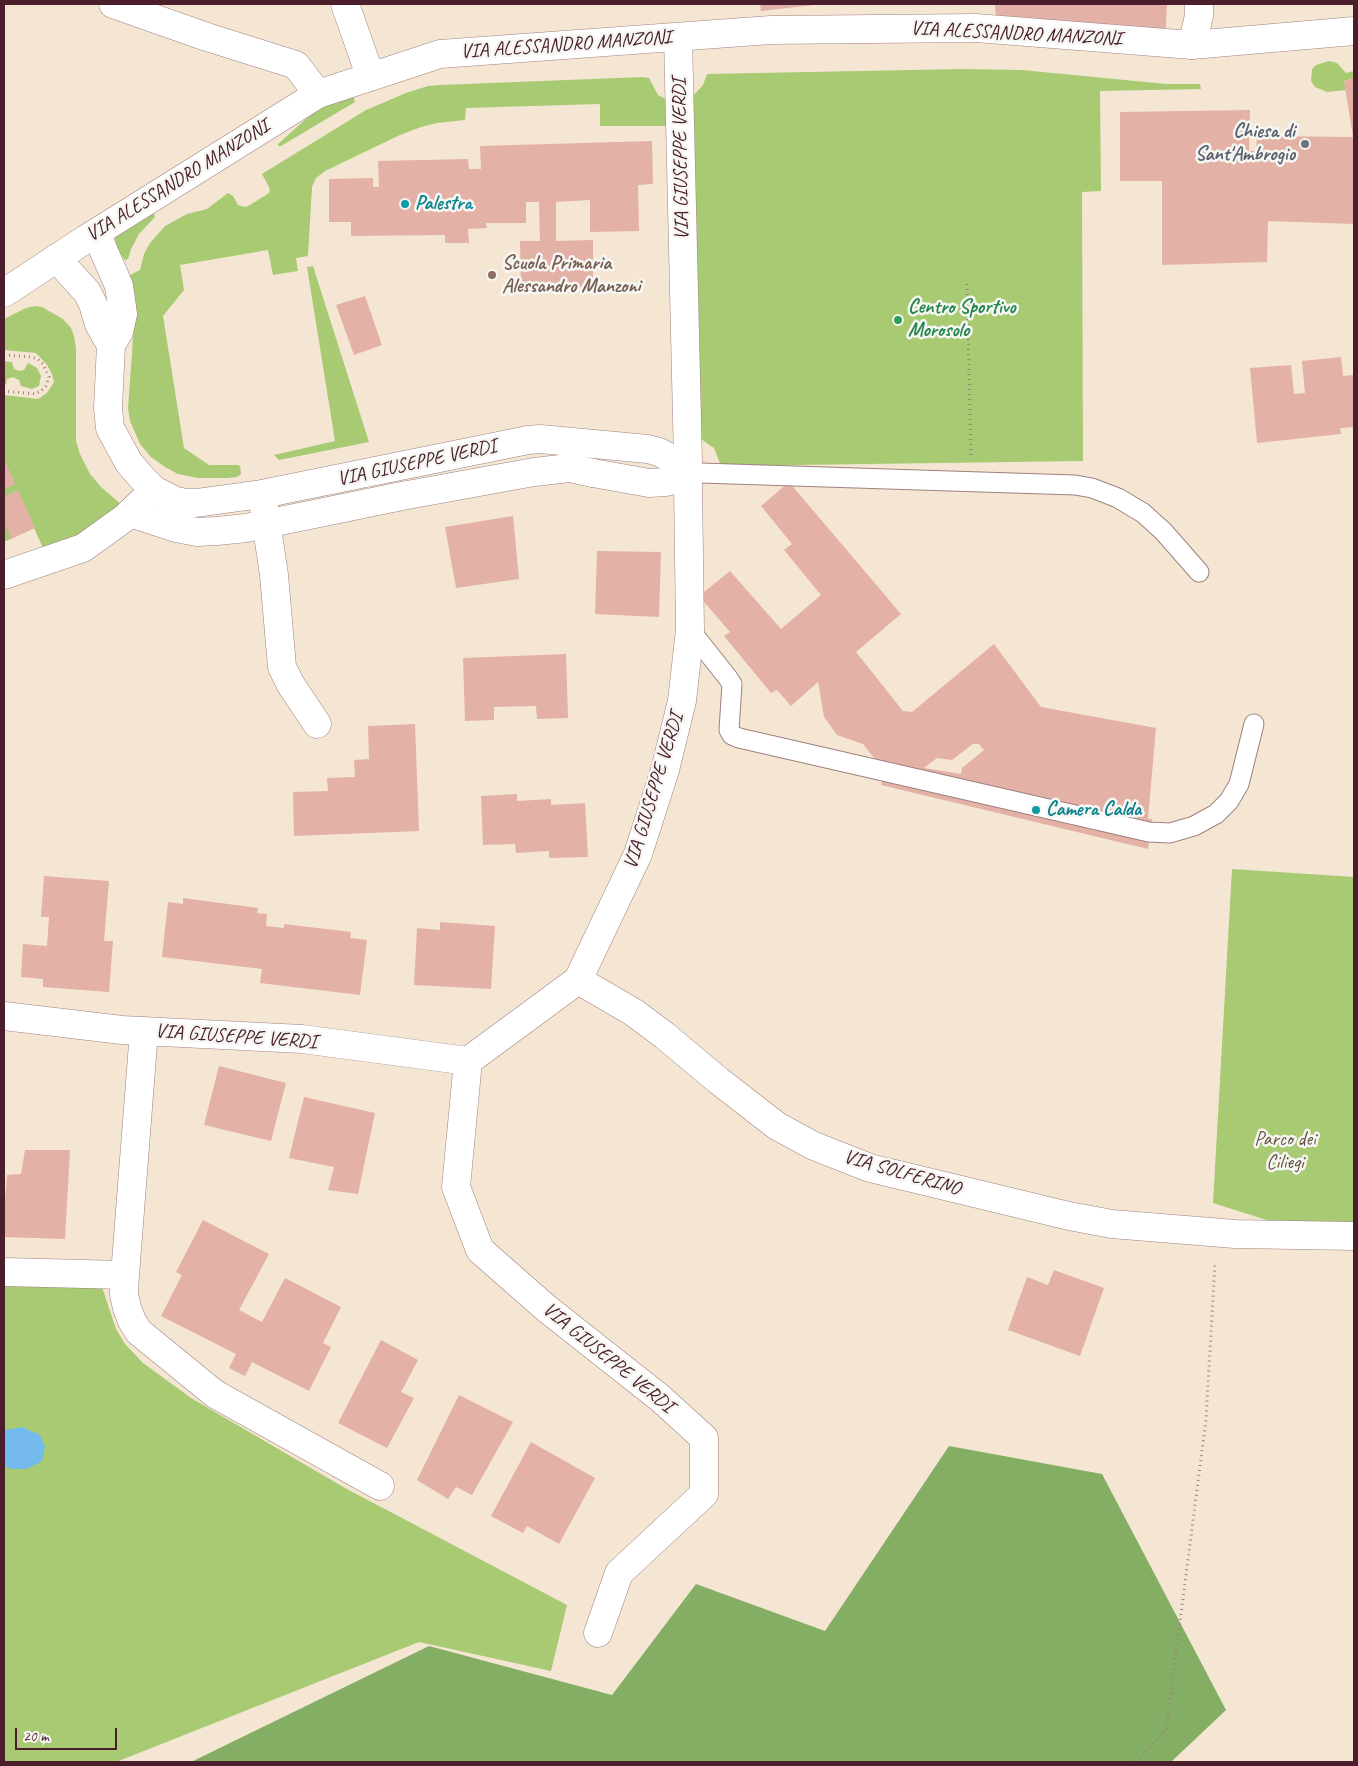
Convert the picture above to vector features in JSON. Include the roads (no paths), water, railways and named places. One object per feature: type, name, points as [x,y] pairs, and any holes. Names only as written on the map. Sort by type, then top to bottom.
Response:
[{"type":"street","points":[[113,4],[207,37],[296,65],[318,94]]},
{"type":"street","points":[[345,4],[370,76]]},
{"type":"street","points":[[1192,44],[1200,4]]},
{"type":"street","name":"VIA ALESSANDRO MANZONI","points":[[4,293],[56,258],[318,94],[440,54],[772,30],[976,28],[1192,44],[1354,31]]},
{"type":"street","name":"VIA GIUSEPPE VERDI","points":[[4,1016],[144,1031],[302,1039],[468,1061],[578,980],[638,854],[665,770],[682,701],[690,630],[678,38]]},
{"type":"street","points":[[96,233],[114,272],[122,304],[122,322],[111,345]]},
{"type":"street","points":[[56,258],[87,292],[99,324],[111,345]]},
{"type":"street","name":"VIA GIUSEPPE VERDI","points":[[111,345],[108,408],[110,428],[129,463],[154,490],[170,499],[186,504],[262,494],[540,439],[648,449],[659,452],[687,472]]},
{"type":"street","points":[[130,514],[176,528],[197,532],[246,528],[402,496],[543,470],[576,468],[649,483],[666,482],[687,472]]},
{"type":"street","points":[[4,575],[83,548],[130,514],[154,490]]},
{"type":"street","points":[[262,494],[274,575],[282,667],[291,685],[317,724]]},
{"type":"street","name":"VIA SOLFERINO","points":[[578,980],[633,1012],[777,1126],[814,1146],[870,1168],[1069,1216],[1112,1224],[1258,1235],[1354,1236]]},
{"type":"street","points":[[144,1031],[124,1294],[132,1321],[139,1332],[215,1394],[380,1486]]},
{"type":"street","name":"VIA GIUSEPPE VERDI","points":[[468,1061],[456,1186],[480,1250],[546,1308],[660,1398],[704,1438],[704,1494],[619,1573],[598,1633]]},
{"type":"street","points":[[4,1272],[125,1275]]},
{"type":"lane","points":[[687,472],[1075,485],[1092,488],[1118,498],[1143,513],[1164,531],[1198,572]]},
{"type":"lane","points":[[690,630],[732,684],[729,730],[732,735],[1150,832],[1170,833],[1194,826],[1216,814],[1229,801],[1239,784],[1254,724]]},
{"type":"water","points":[[22,1427],[40,1435],[45,1447],[42,1461],[27,1469],[12,1469],[4,1466],[4,1430]]},
{"type":"place","name":"Chiesa di Sant'Ambrogio","points":[[1305,144]]},
{"type":"place","name":"Palestra","points":[[405,204]]},
{"type":"place","name":"Scuola Primaria Alessandro Manzoni","points":[[492,275]]},
{"type":"place","name":"Centro Sportivo Morosolo","points":[[898,320]]},
{"type":"place","name":"Camera Calda","points":[[1036,810]]},
{"type":"park label","name":"Parco dei Ciliegi","points":[[1285,1152]]}]
